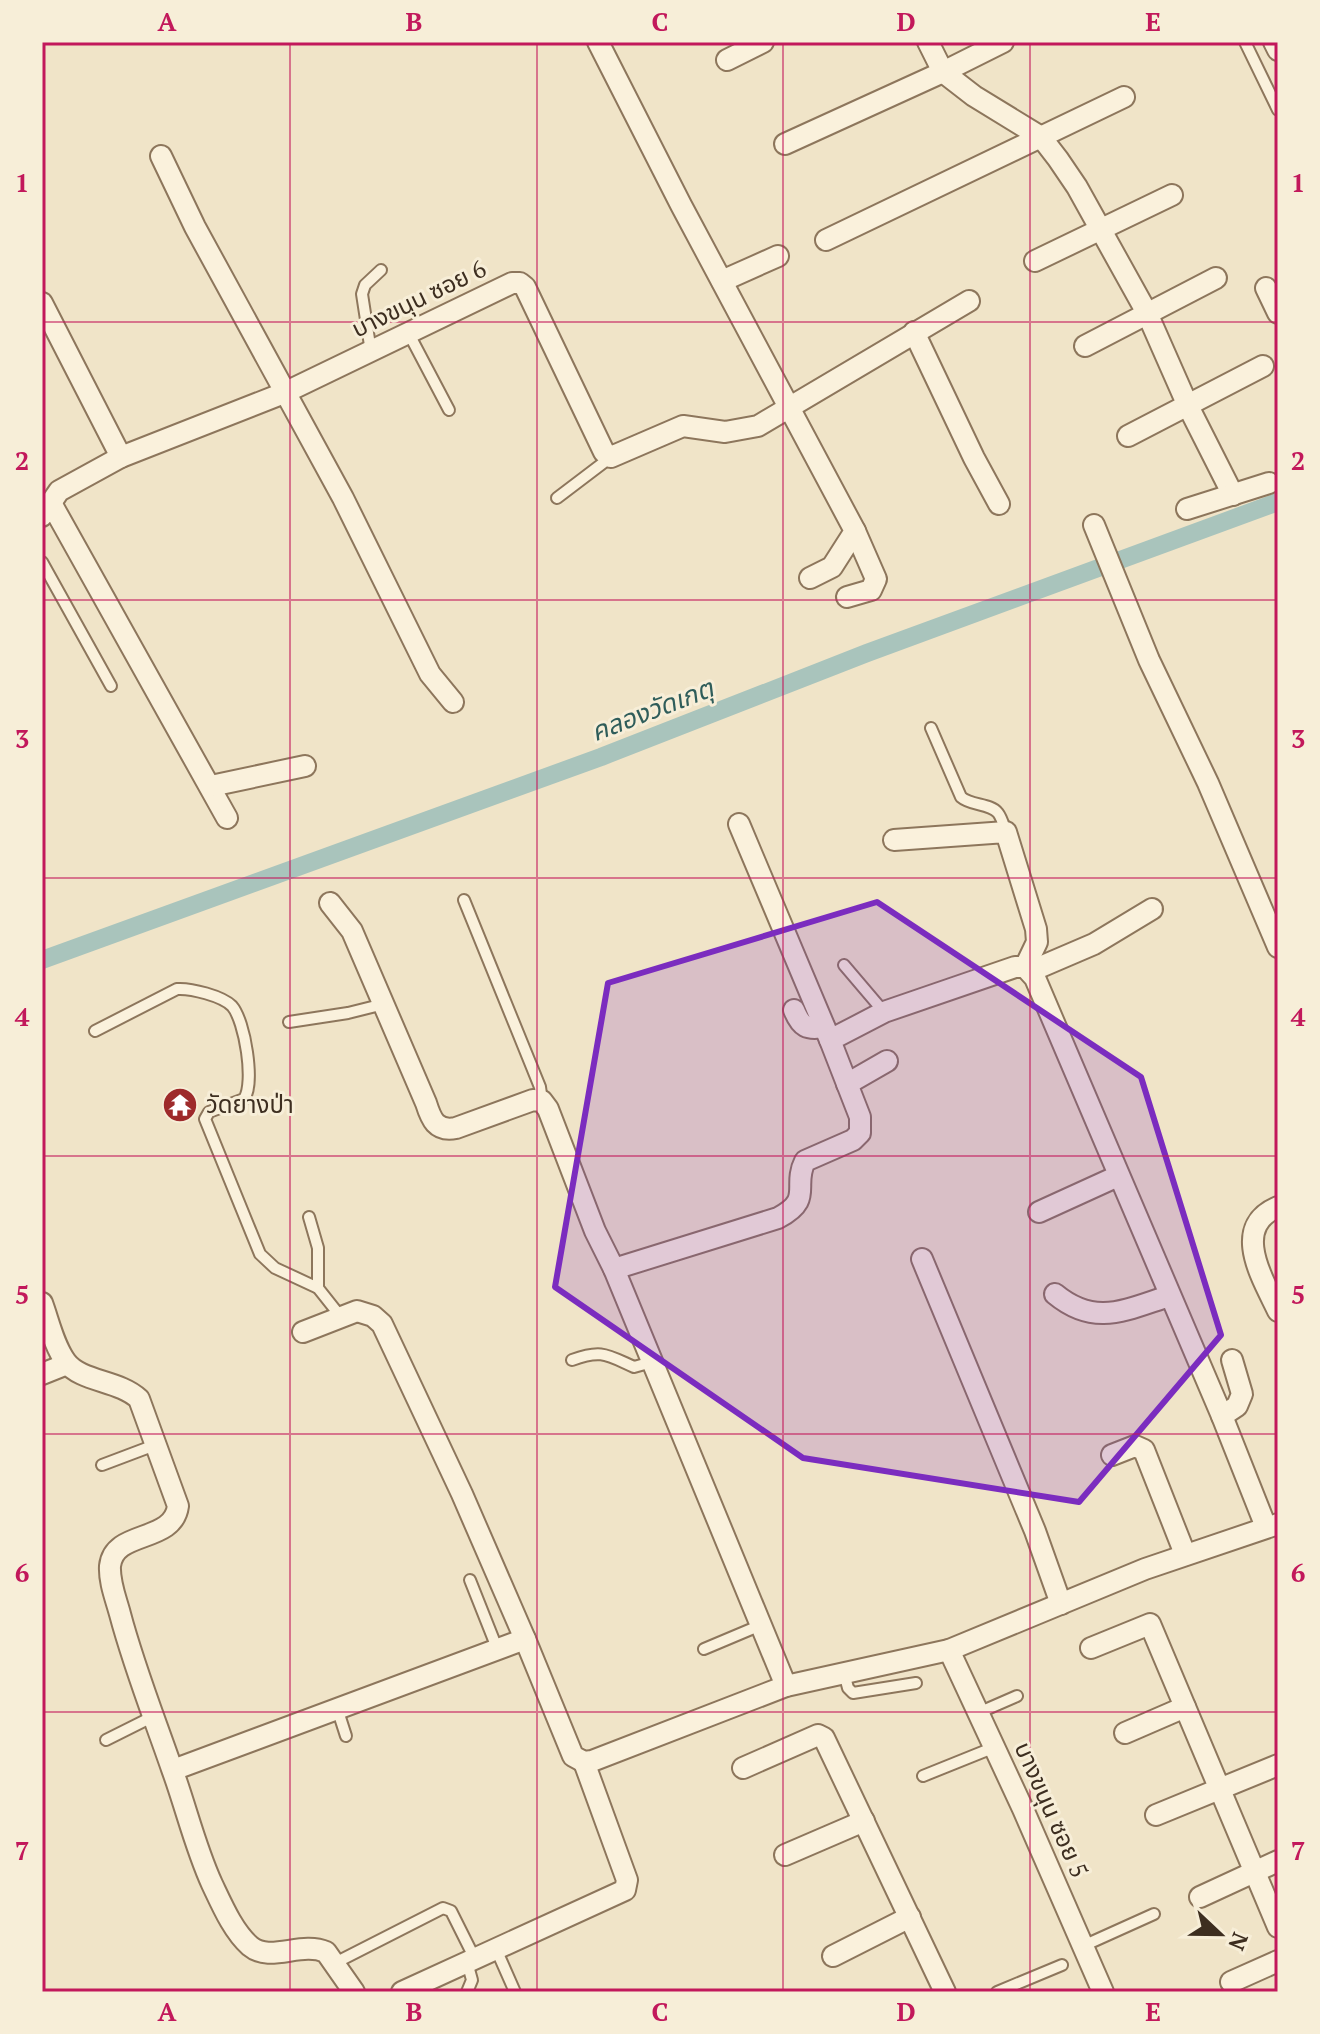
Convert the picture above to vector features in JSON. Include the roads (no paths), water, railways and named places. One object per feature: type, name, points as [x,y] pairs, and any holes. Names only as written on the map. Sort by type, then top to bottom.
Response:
[{"type":"street","points":[[598,42],[787,407],[824,469],[855,531],[876,579],[871,590],[847,597]]},
{"type":"street","points":[[727,60],[763,42]]},
{"type":"street","points":[[928,42],[943,72],[974,96],[1041,137],[1077,187],[1147,313],[1188,406],[1233,495]]},
{"type":"street","points":[[785,144],[1003,42]]},
{"type":"street","points":[[1274,42],[1278,50]]},
{"type":"street","points":[[826,240],[1124,97]]},
{"type":"street","points":[[161,156],[195,227],[343,498],[430,674],[453,702]]},
{"type":"street","points":[[1035,261],[1172,195]]},
{"type":"street","points":[[722,281],[778,256]]},
{"type":"street","points":[[1085,346],[1216,278]]},
{"type":"street","name":"บางขนุน ซอย 6","points":[[46,509],[66,486],[121,457],[287,392],[512,283],[525,287],[604,452],[611,457]]},
{"type":"street","points":[[1266,288],[1278,313]]},
{"type":"street","points":[[611,457],[683,426],[725,432],[758,426],[969,301]]},
{"type":"street","points":[[42,303],[121,457]]},
{"type":"street","points":[[914,332],[999,504]]},
{"type":"street","points":[[1128,436],[1263,366]]},
{"type":"street","points":[[1187,509],[1269,483]]},
{"type":"street","points":[[46,509],[227,818]]},
{"type":"street","points":[[1094,525],[1172,711],[1208,783],[1278,947]]},
{"type":"street","points":[[810,578],[832,567],[855,531]]},
{"type":"street","points":[[211,786],[305,766]]},
{"type":"street","points":[[614,1269],[778,1218],[792,1210],[802,1188],[805,1161],[853,1140],[860,1133],[860,1117],[739,824]]},
{"type":"street","points":[[303,1332],[357,1311],[365,1312],[382,1324],[462,1494],[573,1756],[584,1762],[786,1686],[949,1650],[1185,1554],[1272,1525],[1028,969],[1037,942],[1036,929],[1006,832],[894,840]]},
{"type":"street","points":[[330,903],[352,931],[431,1120],[437,1126],[446,1130],[456,1128],[533,1100],[542,1101],[548,1109],[595,1231],[614,1269],[786,1686]]},
{"type":"street","points":[[794,1010],[803,1027],[827,1034],[1015,967],[1028,969],[1094,944],[1152,909]]},
{"type":"street","points":[[847,1084],[887,1061]]},
{"type":"street","points":[[1039,1212],[1118,1176]]},
{"type":"street","points":[[1278,1207],[1258,1221],[1252,1247],[1278,1311]]},
{"type":"street","points":[[922,1259],[1035,1531],[1061,1604]]},
{"type":"street","points":[[1055,1294],[1082,1311],[1105,1315],[1169,1296]]},
{"type":"street","points":[[42,1303],[67,1364],[78,1372],[132,1392],[139,1399],[178,1506],[177,1514],[166,1528],[121,1546],[110,1566],[132,1662],[212,1884],[236,1931],[256,1951],[275,1953],[305,1947],[317,1948],[326,1952],[354,1992]]},
{"type":"street","points":[[1222,1416],[1237,1406],[1242,1394],[1232,1360]]},
{"type":"street","points":[[42,1374],[67,1364]]},
{"type":"street","points":[[1112,1455],[1135,1446],[1144,1450],[1185,1554]]},
{"type":"street","points":[[1091,1648],[1150,1624],[1278,1927]]},
{"type":"street","points":[[173,1770],[525,1639]]},
{"type":"street","name":"บางขนุน ซอย 5","points":[[949,1650],[1103,1992]]},
{"type":"street","points":[[1125,1733],[1185,1707]]},
{"type":"street","points":[[743,1768],[822,1735],[945,1992]]},
{"type":"street","points":[[402,1992],[612,1898],[628,1886],[584,1762]]},
{"type":"street","points":[[1156,1815],[1278,1765]]},
{"type":"street","points":[[785,1855],[864,1821]]},
{"type":"street","points":[[1200,1897],[1278,1861]]},
{"type":"street","points":[[833,1956],[910,1917]]},
{"type":"street","points":[[1231,1982],[1278,1961]]},
{"type":"lane","points":[[1245,42],[1278,110]]},
{"type":"lane","points":[[371,352],[362,294],[365,285],[381,270]]},
{"type":"lane","points":[[409,334],[449,410]]},
{"type":"lane","points":[[557,498],[611,457]]},
{"type":"lane","points":[[42,562],[111,686]]},
{"type":"lane","points":[[931,728],[961,797],[966,802],[998,813],[1006,832]]},
{"type":"lane","points":[[464,900],[540,1087],[542,1101]]},
{"type":"lane","points":[[844,965],[884,1012]]},
{"type":"lane","points":[[95,1031],[171,990],[184,989],[231,1005],[237,1015],[246,1051],[249,1089],[244,1099],[209,1112],[205,1119],[260,1254],[275,1268],[318,1288],[341,1317]]},
{"type":"lane","points":[[289,1022],[336,1016],[384,1004]]},
{"type":"lane","points":[[309,1217],[318,1248],[318,1288]]},
{"type":"lane","points":[[572,1360],[599,1353],[634,1367],[652,1362]]},
{"type":"lane","points":[[102,1465],[155,1445]]},
{"type":"lane","points":[[470,1580],[497,1648]]},
{"type":"lane","points":[[704,1649],[761,1625]]},
{"type":"lane","points":[[844,1673],[848,1688],[853,1693],[916,1683]]},
{"type":"lane","points":[[978,1713],[1017,1696]]},
{"type":"lane","points":[[337,1708],[346,1736]]},
{"type":"lane","points":[[106,1740],[152,1717]]},
{"type":"lane","points":[[923,1776],[995,1747]]},
{"type":"lane","points":[[335,1963],[443,1908],[451,1911],[471,1961],[472,1980],[467,1992]]},
{"type":"lane","points":[[1083,1946],[1154,1914]]},
{"type":"lane","points":[[496,1949],[515,1992]]},
{"type":"lane","points":[[997,1992],[1062,1965]]},
{"type":"waterway","name":"คลองวัดเกตุ","points":[[42,960],[601,757],[867,653],[1278,502]]},
{"type":"place","name":"วัดยางป่า","points":[[180,1105]]}]
